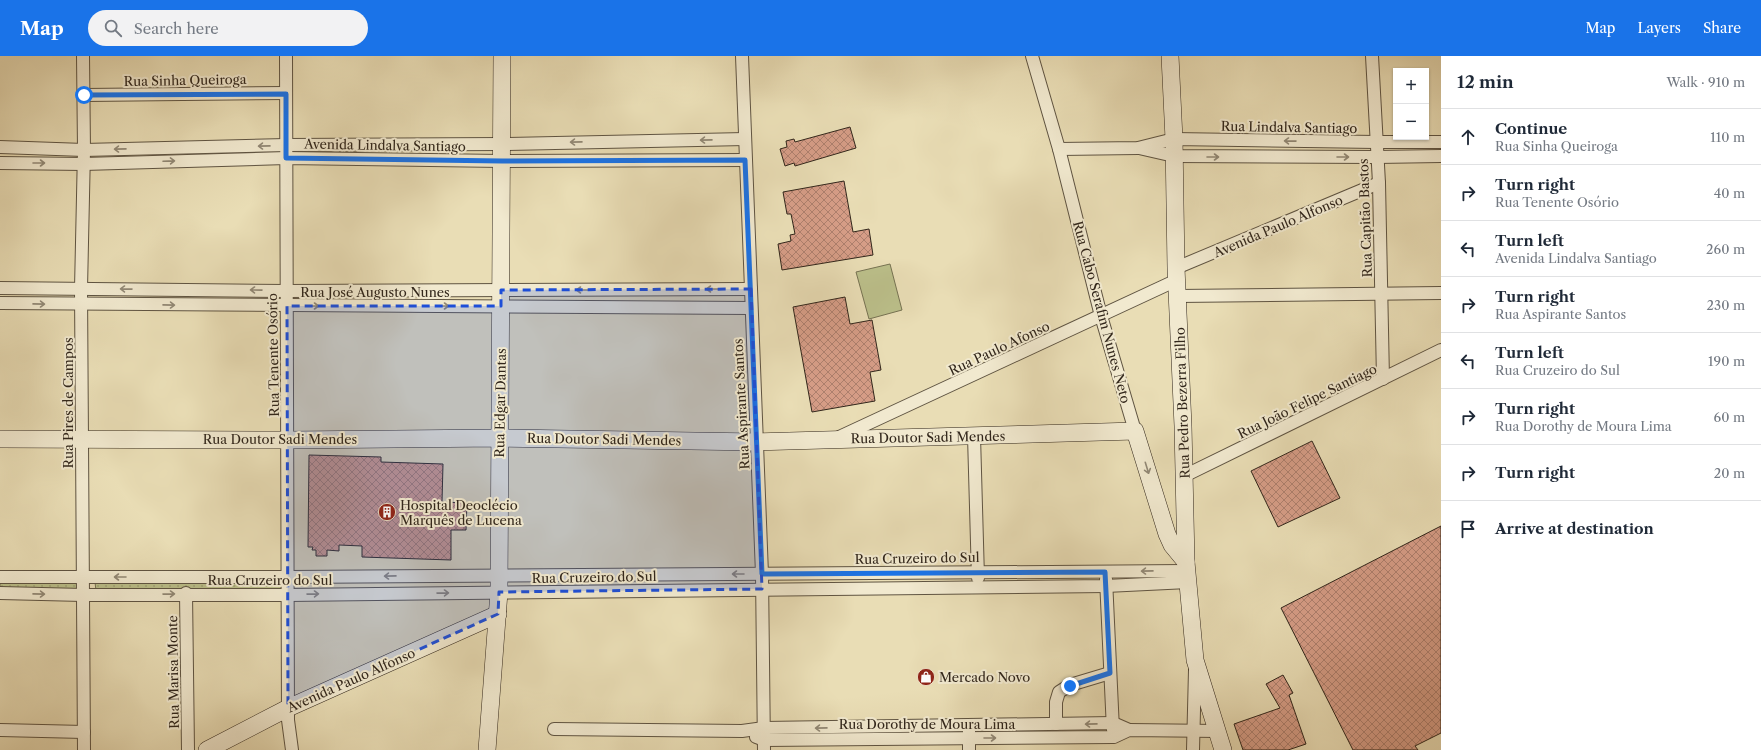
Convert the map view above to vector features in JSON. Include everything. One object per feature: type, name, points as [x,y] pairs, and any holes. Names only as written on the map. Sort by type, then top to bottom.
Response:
[{"type":"street","name":"Rua Pires de Campos","points":[[83,56],[84,164],[81,304],[84,750]]},
{"type":"street","name":"Rua Tenente Osório","points":[[286,56],[288,714],[292,750]]},
{"type":"street","name":"Rua Edgar Dantas","points":[[487,750],[499,592],[502,56]]},
{"type":"street","name":"Rua Aspirante Santos","points":[[742,56],[762,574],[764,739]]},
{"type":"street","name":"Rua Cabo Serafim Nunes Neto","points":[[1032,56],[1059,149],[1101,316],[1135,431],[1170,540],[1187,572]]},
{"type":"street","name":"Rua Pedro Bezerra Filho","points":[[1170,56],[1174,139],[1177,281],[1187,572],[1195,660],[1192,730],[1193,750]]},
{"type":"street","name":"Rua Capitão Bastos","points":[[1372,56],[1379,183],[1383,379]]},
{"type":"street","name":"Rua Sinha Queiroga","points":[[84,95],[286,94]]},
{"type":"street","name":"Avenida Lindalva Santiago","points":[[0,147],[84,150],[286,145],[502,144],[745,139]]},
{"type":"street","name":"Rua Lindalva Santiago","points":[[1138,148],[1174,139],[1376,142],[1439,140]]},
{"type":"street","name":"Rua Lindalva Santiago","points":[[1059,149],[1138,148],[1174,156],[1441,156]]},
{"type":"street","name":"Avenida Lindalva Santiago","points":[[0,163],[84,164],[286,158],[502,161],[745,160]]},
{"type":"street","name":"Avenida Paulo Alfonso","points":[[1177,281],[1379,183]]},
{"type":"street","name":"Rua Paulo Afonso","points":[[832,440],[1177,281],[1382,294],[1441,293]]},
{"type":"street","name":"Rua José Augusto Nunes","points":[[0,288],[286,290],[751,308]]},
{"type":"street","name":"Rua José Augusto Nunes","points":[[0,303],[287,306],[751,289]]},
{"type":"street","name":"Rua João Felipe Santiago","points":[[1184,476],[1441,350]]},
{"type":"street","name":"Rua Doutor Sadi Mendes","points":[[0,439],[288,440],[500,438],[757,442],[1135,431]]},
{"type":"street","points":[[974,436],[978,587]]},
{"type":"street","points":[[1105,572],[1114,737]]},
{"type":"street","name":"Rua Cruzeiro do Sul","points":[[0,577],[288,577],[598,574],[1187,572]]},
{"type":"street","name":"Rua Cruzeiro do Sul","points":[[0,593],[83,595],[186,593],[288,595],[1106,586],[1187,572]]},
{"type":"street","points":[[598,574],[599,591]]},
{"type":"street","points":[[710,574],[710,590]]},
{"type":"street","name":"Rua Marisa Monte","points":[[186,593],[188,750]]},
{"type":"street","name":"Avenida Paulo Alfonso","points":[[207,750],[497,620]]},
{"type":"street","points":[[1195,660],[1223,750]]},
{"type":"street","points":[[1056,724],[1056,702],[1059,692],[1070,686],[1110,673]]},
{"type":"street","name":"Avenida Paulo Alfonso","points":[[230,750],[288,714]]},
{"type":"street","name":"Rua Dorothy de Moura Lima","points":[[764,739],[969,726],[1056,724],[1113,723],[1129,730],[1218,731]]},
{"type":"street","points":[[969,726],[969,744]]},
{"type":"street","name":"Rua Dorothy de Moura Lima","points":[[554,729],[742,731],[764,739],[969,744],[1114,737],[1129,730]]},
{"type":"street","points":[[0,730],[84,732]]},
{"type":"highlighted area","points":[[751,289],[762,589],[499,592],[498,614],[288,708],[287,306],[501,306],[501,290]]},
{"type":"green space","points":[[890,264],[902,310],[869,319],[856,272]]},
{"type":"green space","points":[[0,582],[79,582],[79,590],[0,589]]},
{"type":"green space","points":[[95,582],[281,582],[282,589],[96,591]]},
{"type":"building","points":[[850,127],[856,148],[795,166],[794,163],[785,166],[780,149],[787,147],[786,141],[794,139],[795,142]]},
{"type":"building","points":[[844,181],[853,232],[869,229],[873,255],[782,270],[778,244],[791,241],[790,235],[795,234],[791,214],[787,214],[783,192]]},
{"type":"building","points":[[845,297],[850,324],[872,320],[881,370],[870,372],[875,401],[812,412],[793,307]]},
{"type":"building","points":[[1312,441],[1340,498],[1278,527],[1251,471]]},
{"type":"building","name":"Hospital Deoclécio Marquês de Lucena","points":[[309,455],[381,457],[381,462],[443,464],[442,502],[467,503],[466,530],[451,530],[451,560],[362,557],[362,546],[339,545],[339,551],[327,550],[327,556],[316,556],[316,550],[312,550],[313,547],[308,547]]},
{"type":"building","points":[[1441,526],[1441,733],[1415,746],[1418,750],[1353,750],[1281,608]]},
{"type":"building","points":[[1283,675],[1293,693],[1289,695],[1306,744],[1288,750],[1243,750],[1234,724],[1280,708],[1266,684]]},
{"type":"place","name":"Hospital Deoclécio Marquês de Lucena","points":[[387,512]]},
{"type":"place","name":"Mercado Novo","points":[[926,677]]},
{"type":"route","points":[[84,95],[286,94],[286,158],[502,161],[745,160],[762,574],[1105,572],[1110,673],[1070,686]]}]
